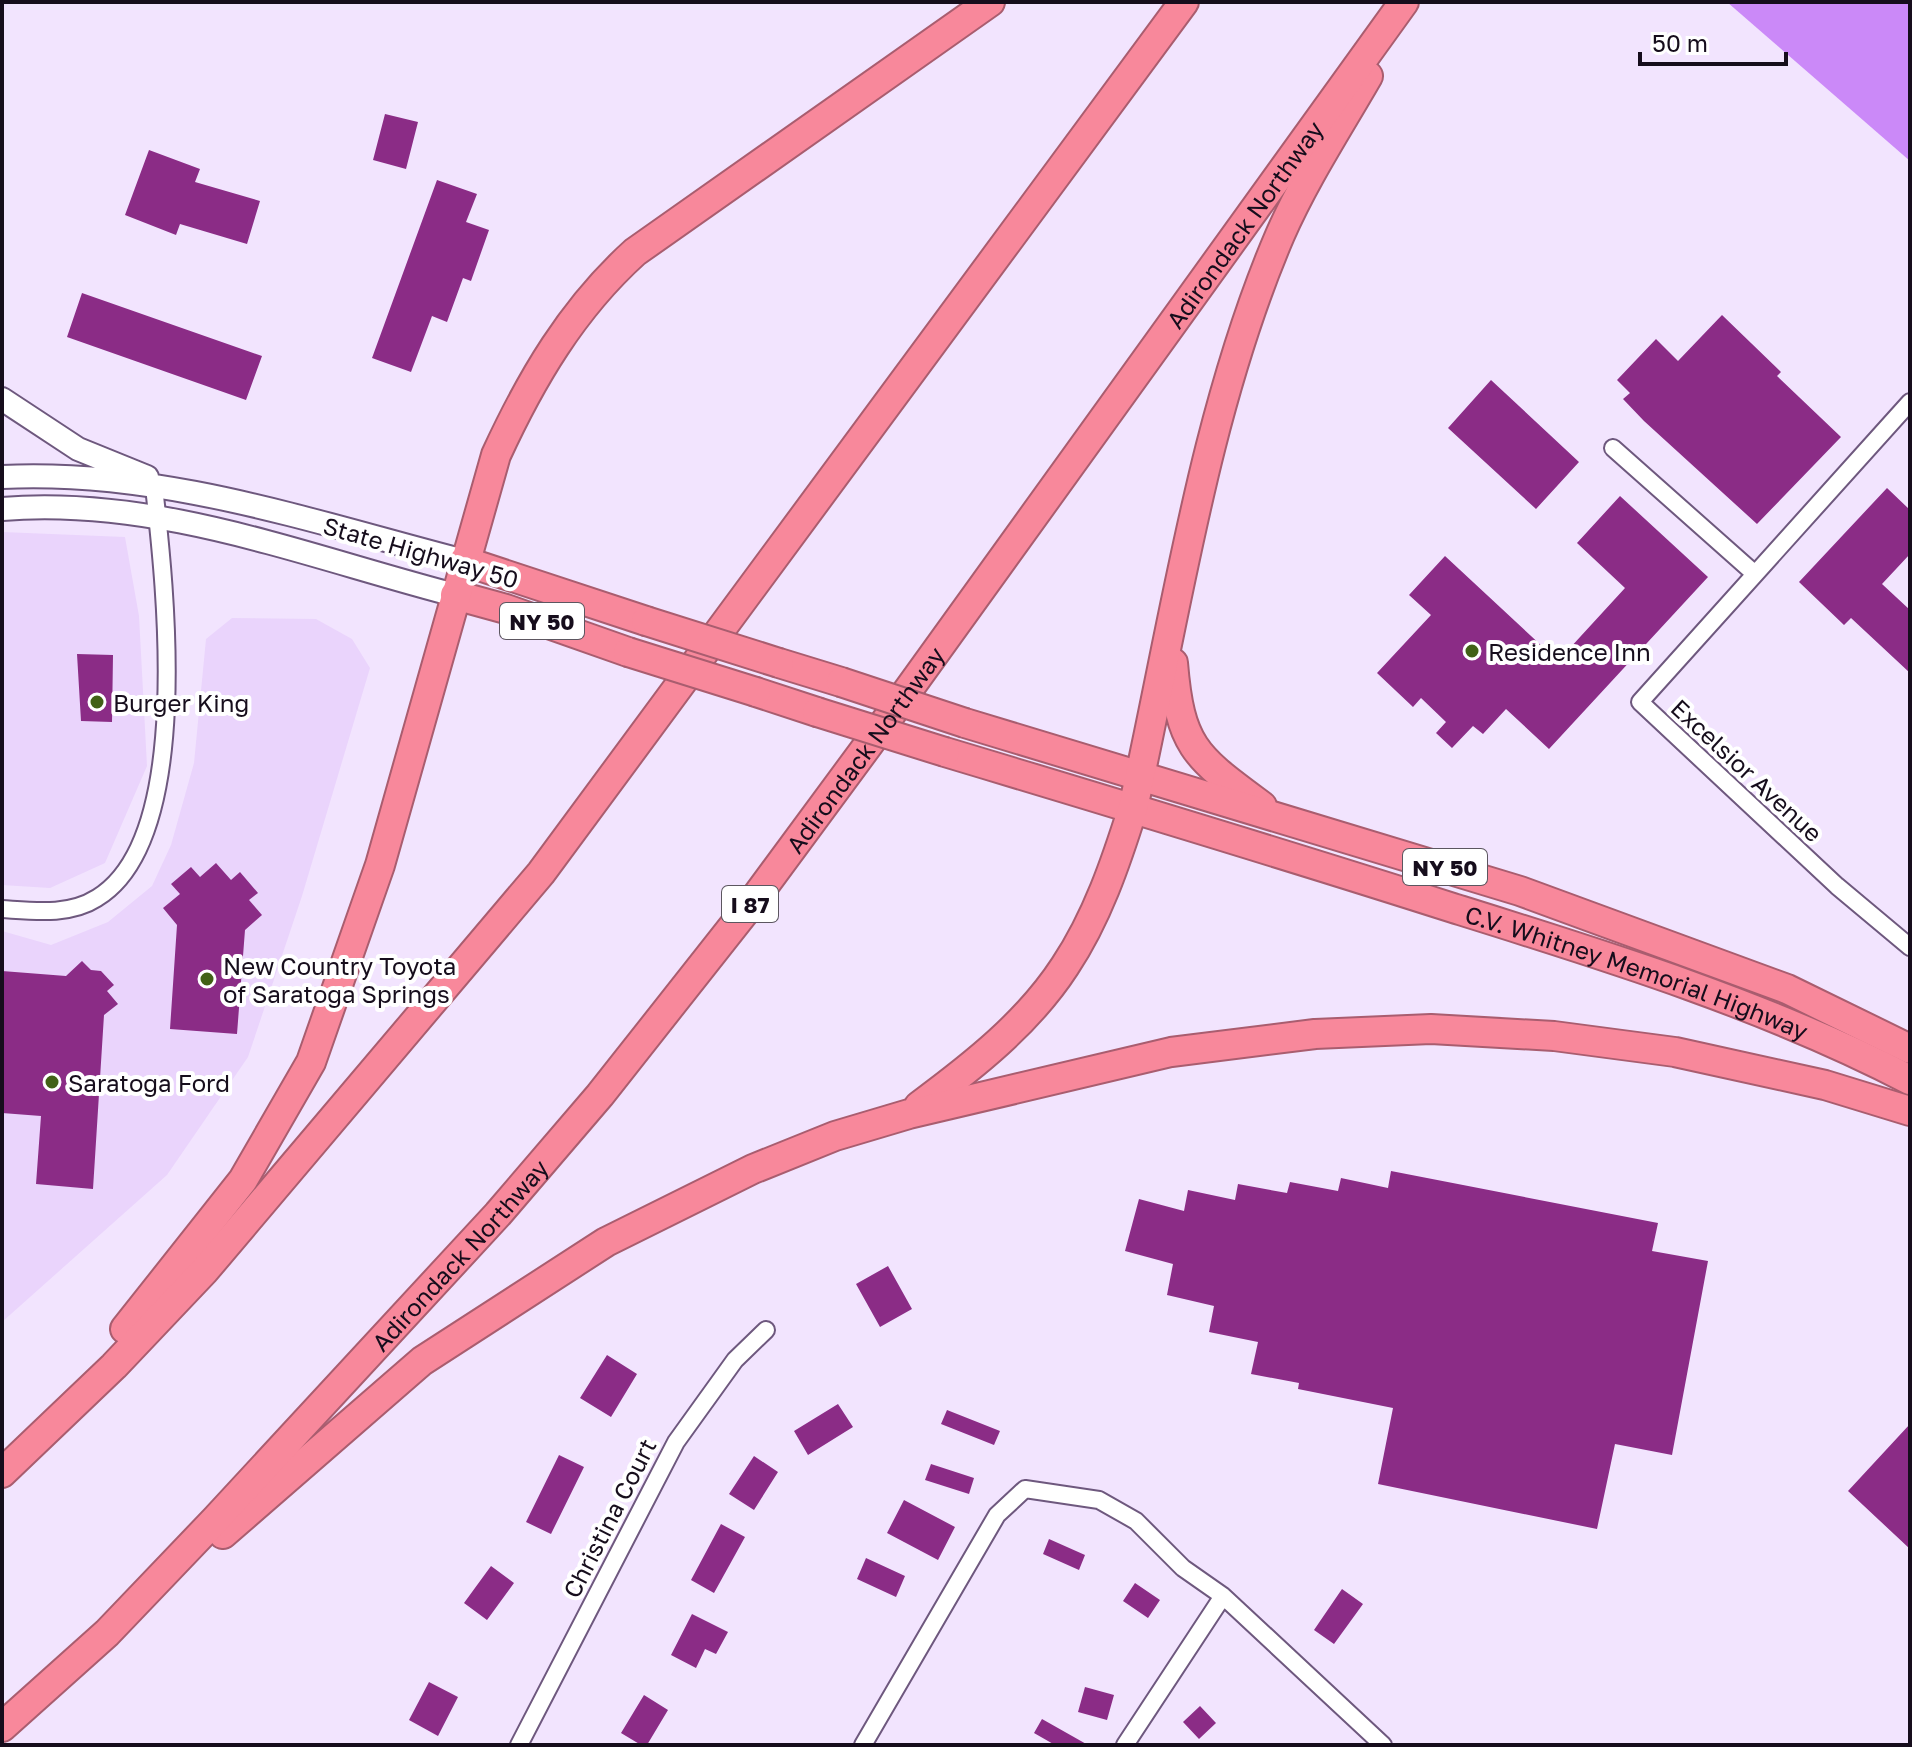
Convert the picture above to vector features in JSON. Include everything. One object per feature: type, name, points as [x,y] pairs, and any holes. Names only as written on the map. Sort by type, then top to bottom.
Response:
[{"type":"highway","points":[[10,1465],[178,1265],[243,1180],[311,1062],[380,865],[496,455],[524,396],[567,329],[606,279],[659,233],[990,2]]},
{"type":"highway","points":[[10,1465],[205,1270],[541,873],[1184,2]]},
{"type":"highway","name":"Adirondack Northway","points":[[2,1727],[107,1633],[498,1214],[600,1095],[750,905],[888,718],[1404,2]]},
{"type":"highway","points":[[909,1114],[976,1064],[1037,1002],[1065,967],[1087,928],[1116,862],[1133,808],[1230,374],[1256,296],[1281,233],[1319,160],[1411,2]]},
{"type":"highway","name":"State Highway 50","points":[[464,561],[965,723]]},
{"type":"highway","name":"State Highway 50","points":[[455,595],[945,752]]},
{"type":"highway","points":[[1171,629],[1177,707],[1192,745],[1207,765],[1279,818]]},
{"type":"highway","name":"C.V. Whitney Memorial Highway","points":[[965,723],[1520,891],[1787,989],[1910,1049]]},
{"type":"highway","name":"C.V. Whitney Memorial Highway","points":[[945,752],[1633,966],[1815,1035],[1910,1080]]},
{"type":"highway","points":[[107,1633],[390,1387],[509,1302],[606,1242],[739,1175],[835,1136],[909,1114],[1171,1052],[1315,1034],[1431,1029],[1554,1036],[1675,1052],[1825,1085],[1910,1111]]},
{"type":"main road","points":[[2,399],[78,449],[118,468],[190,491]]},
{"type":"main road","name":"State Highway 50","points":[[2,477],[36,475],[190,491],[464,561]]},
{"type":"main road","name":"State Highway 50","points":[[2,509],[75,509],[157,519],[305,551],[455,595]]},
{"type":"street","name":"Excelsior Avenue","points":[[1910,402],[1640,702],[1837,886],[1910,947]]},
{"type":"street","points":[[1613,448],[1755,574]]},
{"type":"street","points":[[2,909],[68,909],[94,901],[127,872],[139,851],[155,796],[166,708],[168,636],[154,487]]},
{"type":"street","name":"Christina Court","points":[[519,1745],[676,1442],[735,1360],[766,1330]]},
{"type":"street","points":[[863,1745],[997,1515],[1025,1489],[1099,1500],[1136,1521],[1183,1568],[1223,1596],[1383,1745]]},
{"type":"street","points":[[1125,1745],[1223,1596]]},
{"type":"shaded area","points":[[1727,2],[1910,2],[1910,161]]},
{"type":"shaded area","points":[[2,532],[125,537],[139,616],[147,766],[105,863],[50,888],[2,885]]},
{"type":"shaded area","points":[[232,618],[316,619],[352,639],[370,668],[302,896],[248,1057],[167,1175],[2,1322],[2,931],[51,945],[108,922],[152,886],[171,845],[194,763],[206,639]]},
{"type":"building","points":[[385,114],[418,122],[406,169],[373,160]]},
{"type":"building","points":[[149,150],[200,169],[195,182],[260,201],[247,244],[180,224],[176,235],[125,215]]},
{"type":"building","points":[[437,180],[477,194],[466,222],[489,230],[471,281],[463,278],[447,322],[432,316],[411,372],[372,358]]},
{"type":"building","points":[[82,293],[262,356],[246,400],[67,337]]},
{"type":"building","points":[[1722,315],[1781,372],[1777,376],[1841,437],[1757,524],[1644,421],[1623,399],[1630,393],[1617,380],[1656,339],[1678,361]]},
{"type":"building","points":[[1491,380],[1579,462],[1536,509],[1448,428]]},
{"type":"building","points":[[1887,488],[1910,510],[1910,554],[1882,584],[1910,610],[1910,673],[1851,618],[1844,625],[1799,582]]},
{"type":"building","name":"Residence Inn","points":[[1620,496],[1708,577],[1549,749],[1506,709],[1483,734],[1473,726],[1452,748],[1436,733],[1446,722],[1421,698],[1413,707],[1377,673],[1431,615],[1409,595],[1445,556],[1558,661],[1625,588],[1577,543]]},
{"type":"building","name":"Burger King","points":[[77,654],[113,655],[112,722],[81,721]]},
{"type":"building","name":"New Country Toyota of Saratoga Springs","points":[[216,863],[231,880],[240,872],[258,893],[249,900],[262,915],[245,930],[237,1034],[170,1029],[177,925],[163,908],[180,894],[171,884],[191,867],[200,877]]},
{"type":"building","name":"Saratoga Ford","points":[[82,961],[91,970],[101,971],[114,985],[107,991],[118,1004],[104,1015],[93,1189],[36,1184],[41,1116],[2,1113],[2,971],[66,976]]},
{"type":"building","points":[[1391,1171],[1658,1223],[1652,1251],[1708,1261],[1672,1455],[1615,1444],[1597,1529],[1378,1484],[1393,1408],[1298,1389],[1299,1383],[1251,1374],[1258,1342],[1209,1332],[1214,1306],[1167,1295],[1173,1264],[1125,1251],[1139,1199],[1184,1211],[1188,1190],[1235,1200],[1238,1184],[1287,1193],[1290,1182],[1338,1191],[1341,1178],[1388,1188]]},
{"type":"building","points":[[888,1266],[912,1309],[880,1327],[856,1284]]},
{"type":"building","points":[[607,1355],[637,1374],[611,1417],[580,1398]]},
{"type":"building","points":[[838,1404],[853,1427],[808,1455],[794,1431]]},
{"type":"building","points":[[947,1410],[1000,1431],[994,1445],[941,1424]]},
{"type":"building","points":[[1910,1424],[1910,1549],[1848,1491]]},
{"type":"building","points":[[559,1455],[584,1467],[551,1534],[526,1522]]},
{"type":"building","points":[[754,1456],[778,1472],[754,1510],[729,1494]]},
{"type":"building","points":[[931,1464],[974,1478],[969,1494],[925,1480]]},
{"type":"building","points":[[904,1500],[955,1527],[938,1560],[887,1533]]},
{"type":"building","points":[[721,1524],[745,1537],[714,1593],[691,1580]]},
{"type":"building","points":[[1049,1539],[1085,1555],[1079,1570],[1043,1554]]},
{"type":"building","points":[[866,1558],[905,1576],[896,1597],[857,1579]]},
{"type":"building","points":[[491,1566],[514,1583],[487,1620],[464,1603]]},
{"type":"building","points":[[1135,1583],[1160,1600],[1148,1618],[1123,1601]]},
{"type":"building","points":[[1342,1589],[1363,1604],[1334,1644],[1314,1630]]},
{"type":"building","points":[[692,1614],[728,1632],[716,1654],[705,1649],[696,1668],[671,1655]]},
{"type":"building","points":[[429,1682],[458,1697],[438,1736],[409,1720]]},
{"type":"building","points":[[1085,1687],[1114,1695],[1107,1720],[1078,1712]]},
{"type":"building","points":[[644,1695],[668,1710],[647,1745],[641,1745],[621,1733]]},
{"type":"building","points":[[1200,1706],[1216,1723],[1199,1739],[1183,1722]]},
{"type":"building","points":[[1042,1719],[1088,1745],[1055,1745],[1034,1733]]},
{"type":"place","name":"Residence Inn","points":[[1472,651]]},
{"type":"place","name":"Burger King","points":[[97,702]]},
{"type":"place","name":"New Country Toyota of Saratoga Springs","points":[[207,979]]},
{"type":"place","name":"Saratoga Ford","points":[[52,1082]]}]
